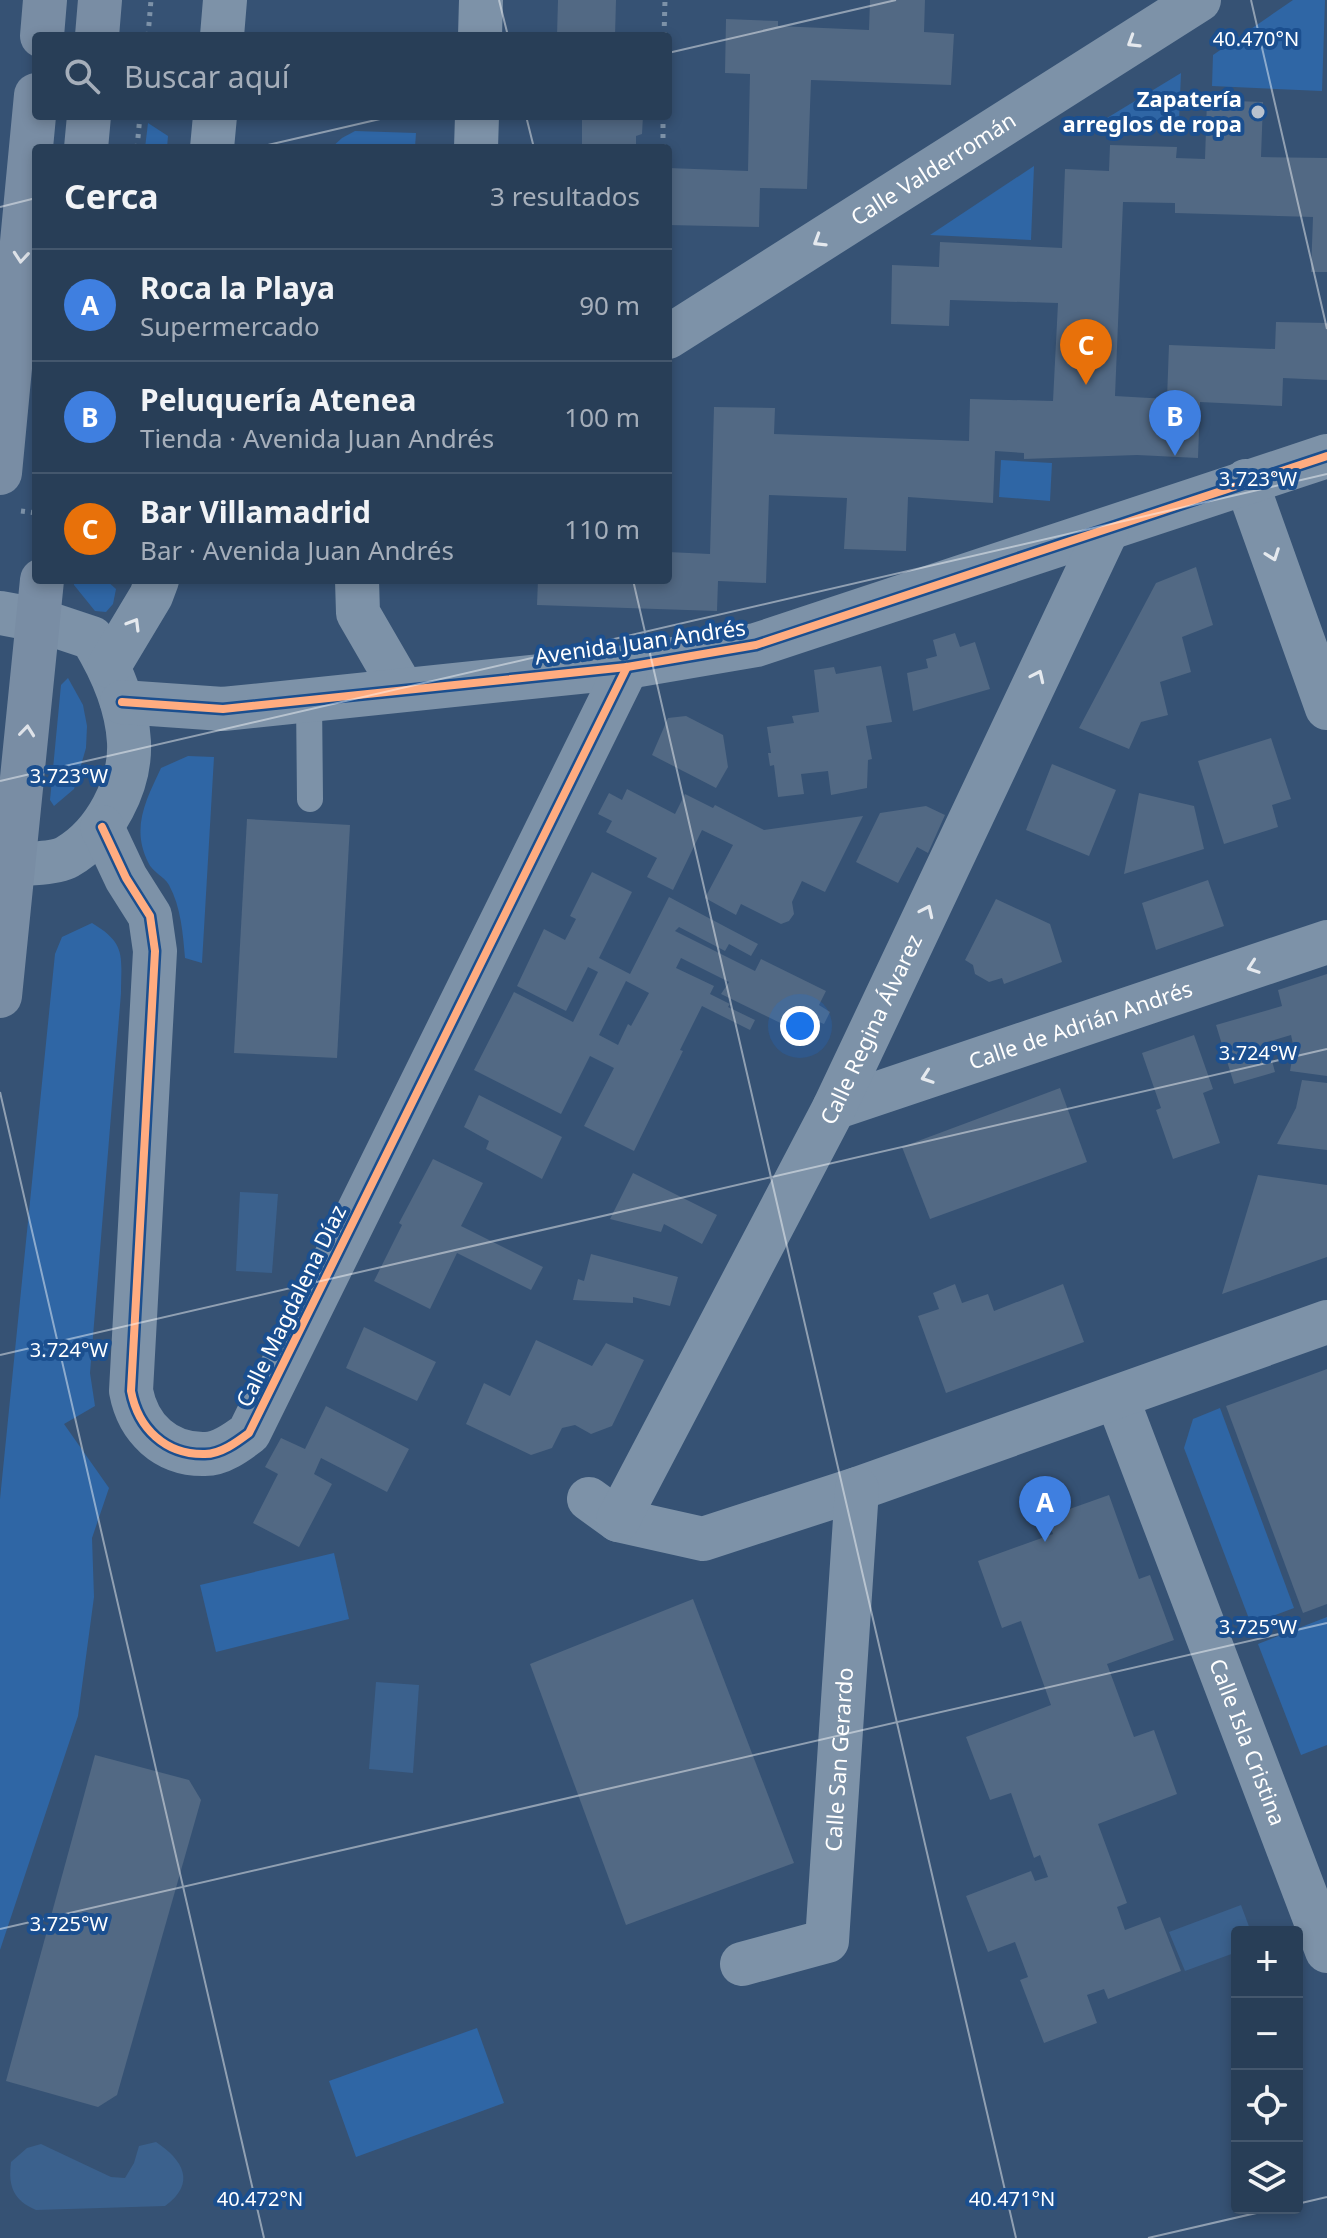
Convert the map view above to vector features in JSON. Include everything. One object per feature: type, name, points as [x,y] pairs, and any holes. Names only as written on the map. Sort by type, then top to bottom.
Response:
[{"type":"main road","points":[[42,32],[45,0]]},
{"type":"main road","points":[[97,32],[100,0]]},
{"type":"main road","points":[[0,473],[34,120]]},
{"type":"main road","points":[[86,144],[89,120]]},
{"type":"main road","points":[[0,996],[27,604]]},
{"type":"street","points":[[222,32],[225,0]]},
{"type":"street","points":[[480,32],[481,0]]},
{"type":"street","name":"Calle Valderromán","points":[[672,334],[1199,0]]},
{"type":"street","points":[[212,144],[215,120]]},
{"type":"street","points":[[476,144],[477,120]]},
{"type":"street","name":"Avenida Juan Andrés","points":[[120,704],[223,709],[627,667],[756,645],[1327,456]]},
{"type":"street","points":[[1246,481],[1327,708]]},
{"type":"street","name":"Calle Regina Álvarez","points":[[857,1489],[703,1539],[603,1510],[834,1108],[1107,530]]},
{"type":"street","points":[[7,864],[66,859],[102,827],[123,786],[120,704],[156,584]]},
{"type":"street","points":[[357,584],[358,613],[402,689]]},
{"type":"street","points":[[27,604],[92,638],[120,704]]},
{"type":"street","name":"Calle Magdalena Díaz","points":[[102,827],[126,878],[150,916],[155,951],[131,1391],[140,1419],[154,1438],[172,1448],[207,1454],[233,1445],[249,1433],[627,667]]},
{"type":"street","name":"Calle de Adrián Andrés","points":[[834,1108],[1327,942]]},
{"type":"street","points":[[857,1489],[1327,1322]]},
{"type":"street","name":"Calle Isla Cristina","points":[[1117,1398],[1327,1951]]},
{"type":"street","name":"Calle San Gerardo","points":[[742,1964],[827,1941],[857,1489]]},
{"type":"lane","points":[[309,699],[310,799]]},
{"type":"path","points":[[148,32],[151,0]]},
{"type":"path","points":[[664,32],[665,0]]},
{"type":"path","points":[[137,144],[140,120]]},
{"type":"path","points":[[663,120],[663,144]]},
{"type":"shaded area","points":[[1293,0],[1325,0],[1322,91],[1212,86],[1213,55]]},
{"type":"shaded area","points":[[1181,73],[1179,121],[1107,118]]},
{"type":"shaded area","points":[[148,123],[168,136],[167,144],[145,144]]},
{"type":"shaded area","points":[[355,131],[416,133],[415,144],[335,144]]},
{"type":"shaded area","points":[[1034,166],[1031,240],[930,235]]},
{"type":"shaded area","points":[[1001,460],[1052,463],[1050,501],[999,497]]},
{"type":"shaded area","points":[[110,584],[116,589],[113,604],[106,612],[95,611],[74,585]]},
{"type":"shaded area","points":[[68,678],[83,705],[87,726],[86,748],[74,789],[54,806],[50,800],[61,685]]},
{"type":"shaded area","points":[[188,756],[214,757],[202,963],[185,958],[181,921],[173,893],[150,865],[141,837],[142,814],[161,768]]},
{"type":"shaded area","points":[[92,923],[111,938],[120,952],[121,993],[90,1373],[95,1406],[64,1424],[109,1488],[92,1538],[94,1597],[78,1716],[0,1950],[0,1499],[55,954],[62,937]]},
{"type":"shaded area","points":[[240,1192],[278,1194],[272,1273],[236,1271]]},
{"type":"shaded area","points":[[1220,1408],[1294,1608],[1251,1624],[1184,1448],[1193,1419]]},
{"type":"shaded area","points":[[334,1553],[349,1619],[216,1652],[200,1585]]},
{"type":"shaded area","points":[[1327,1617],[1327,1745],[1301,1755],[1258,1644]]},
{"type":"shaded area","points":[[376,1682],[419,1685],[413,1773],[369,1769]]},
{"type":"shaded area","points":[[1241,1905],[1249,1926],[1231,1926],[1231,1954],[1185,1971],[1169,1932]]},
{"type":"shaded area","points":[[477,2028],[504,2103],[356,2157],[329,2081]]},
{"type":"shaded area","points":[[156,2142],[173,2156],[183,2172],[181,2189],[165,2206],[36,2210],[17,2197],[10,2178],[11,2162],[27,2148],[41,2144],[111,2177],[125,2178],[139,2146]]},
{"type":"building","points":[[558,0],[616,0],[615,32],[557,32]]},
{"type":"building","points":[[870,0],[925,0],[924,32],[954,34],[951,85],[811,80],[807,189],[760,188],[759,227],[672,225],[672,168],[748,171],[750,74],[725,73],[726,19],[778,21],[778,26],[869,30]]},
{"type":"building","points":[[1207,100],[1263,102],[1261,157],[1327,158],[1327,272],[1311,272],[1313,217],[1175,213],[1175,203],[1123,202],[1115,396],[1167,399],[1169,345],[1275,349],[1276,322],[1327,323],[1327,380],[1283,378],[1282,406],[1200,402],[1198,458],[1137,455],[1024,459],[1024,453],[995,451],[993,503],[908,497],[906,551],[844,549],[847,498],[769,495],[766,583],[718,581],[717,611],[537,605],[538,584],[672,584],[672,552],[710,554],[714,407],[775,408],[774,434],[969,441],[970,399],[1053,401],[1058,303],[950,300],[949,326],[891,324],[892,265],[939,267],[940,242],[1062,248],[1065,169],[1109,171],[1110,145],[1177,147],[1176,158],[1205,159]]},
{"type":"building","points":[[582,120],[643,120],[642,134],[636,136],[636,144],[582,144]]},
{"type":"building","points":[[1196,567],[1213,625],[1182,637],[1191,672],[1160,682],[1168,715],[1141,722],[1129,749],[1079,728],[1156,583]]},
{"type":"building","points":[[955,633],[960,647],[975,642],[990,689],[913,711],[907,673],[928,668],[926,659],[937,656],[933,640]]},
{"type":"building","points":[[881,666],[892,722],[866,726],[872,759],[868,760],[867,788],[831,795],[828,771],[801,774],[804,794],[778,797],[774,765],[770,766],[767,727],[794,723],[792,716],[819,712],[814,670],[834,667],[836,674]]},
{"type":"building","points":[[686,716],[723,735],[728,767],[716,788],[652,755],[668,718]]},
{"type":"building","points":[[1271,738],[1291,799],[1272,805],[1278,827],[1224,844],[1198,761]]},
{"type":"building","points":[[1052,764],[1116,790],[1089,856],[1026,830]]},
{"type":"building","points":[[627,789],[675,814],[685,794],[713,808],[715,805],[764,830],[863,816],[825,892],[802,881],[792,902],[794,914],[789,921],[781,924],[741,904],[736,915],[705,898],[733,845],[702,830],[673,890],[647,877],[657,858],[606,832],[612,821],[598,814],[609,793],[622,800]]},
{"type":"building","points":[[1139,793],[1194,806],[1204,849],[1124,874]]},
{"type":"building","points":[[926,806],[945,815],[928,853],[917,847],[898,883],[856,862],[880,813]]},
{"type":"building","points":[[247,819],[350,825],[337,1058],[234,1053]]},
{"type":"building","points":[[592,872],[632,892],[599,958],[630,974],[669,897],[758,944],[751,956],[729,944],[725,951],[679,927],[675,931],[755,971],[761,959],[826,991],[819,1005],[830,1012],[824,1024],[812,1019],[805,1035],[721,994],[729,982],[681,958],[676,968],[714,986],[710,994],[755,1020],[750,1030],[702,1006],[634,1151],[584,1126],[614,1068],[590,1056],[561,1114],[474,1070],[514,992],[573,1022],[598,972],[588,967],[566,1011],[517,986],[544,929],[565,940],[576,919],[570,916]],"holes":[[[626,981],[649,993],[618,1045],[599,1035]]]},
{"type":"building","points":[[1208,880],[1224,926],[1156,950],[1142,903]]},
{"type":"building","points":[[996,899],[1050,924],[1062,962],[1004,984],[1002,978],[989,982],[975,974],[973,965],[965,960]]},
{"type":"building","points":[[1327,974],[1327,1076],[1290,1071],[1294,1049],[1291,1035],[1267,1042],[1275,1072],[1234,1084],[1216,1025],[1282,1006],[1278,990]]},
{"type":"building","points":[[1194,1035],[1213,1089],[1203,1093],[1220,1143],[1173,1159],[1156,1110],[1161,1108],[1142,1053]]},
{"type":"building","points":[[1302,1080],[1327,1083],[1327,1150],[1277,1144],[1296,1108]]},
{"type":"building","points":[[1060,1088],[1087,1162],[930,1219],[902,1147]]},
{"type":"building","points":[[479,1095],[562,1137],[542,1179],[486,1149],[489,1141],[464,1127]]},
{"type":"building","points":[[433,1159],[483,1183],[461,1226],[543,1267],[531,1290],[457,1253],[430,1309],[374,1281],[402,1225],[399,1223]]},
{"type":"building","points":[[633,1173],[717,1215],[702,1244],[664,1224],[661,1232],[610,1219]]},
{"type":"building","points":[[1258,1175],[1327,1185],[1327,1257],[1222,1294]]},
{"type":"building","points":[[591,1254],[678,1277],[670,1306],[633,1297],[633,1303],[573,1300],[578,1279],[584,1281]]},
{"type":"building","points":[[955,1284],[962,1303],[988,1294],[994,1311],[1063,1284],[1084,1342],[946,1393],[918,1316],[939,1309],[933,1293]]},
{"type":"building","points":[[364,1327],[436,1362],[417,1401],[346,1368]]},
{"type":"building","points":[[536,1340],[592,1366],[606,1343],[644,1360],[612,1426],[591,1434],[575,1425],[562,1428],[552,1448],[531,1455],[466,1424],[484,1383],[510,1396]]},
{"type":"building","points":[[1327,1369],[1327,1604],[1303,1613],[1226,1406]]},
{"type":"building","points":[[326,1406],[409,1449],[387,1492],[321,1458],[314,1474],[332,1484],[299,1547],[253,1523],[278,1474],[265,1467],[281,1438],[305,1449]]},
{"type":"building","points":[[1109,1495],[1139,1579],[1150,1575],[1174,1640],[1107,1664],[1134,1737],[1154,1730],[1177,1794],[1098,1824],[1127,1903],[1117,1907],[1125,1930],[1160,1917],[1181,1971],[1108,1999],[1104,1989],[1087,1995],[1097,2023],[1044,2043],[1020,1980],[1028,1977],[1015,1942],[988,1952],[966,1896],[1031,1871],[1035,1881],[1048,1877],[1040,1855],[1034,1858],[1011,1793],[990,1800],[966,1737],[1051,1705],[1021,1621],[1002,1628],[978,1561],[1053,1534],[1047,1517]]},
{"type":"building","points":[[693,1599],[794,1863],[626,1925],[530,1664]]},
{"type":"building","points":[[95,1755],[189,1780],[201,1800],[117,2095],[98,2107],[6,2081]]},
{"type":"cycle path","points":[[122,702],[223,709],[627,667],[756,645],[1327,456]]},
{"type":"cycle path","points":[[102,827],[126,878],[150,916],[155,951],[131,1391],[140,1417],[156,1437],[178,1450],[205,1454],[217,1452],[249,1433],[627,667]]},
{"type":"place","name":"Zapatería arreglos de ropa","points":[[1258,112]]},
{"type":"place","name":"Bar Villamadrid","points":[[1086,385]]},
{"type":"place","name":"Peluquería Atenea","points":[[1175,456]]},
{"type":"place","name":"Roca la Playa","points":[[1045,1542]]}]
